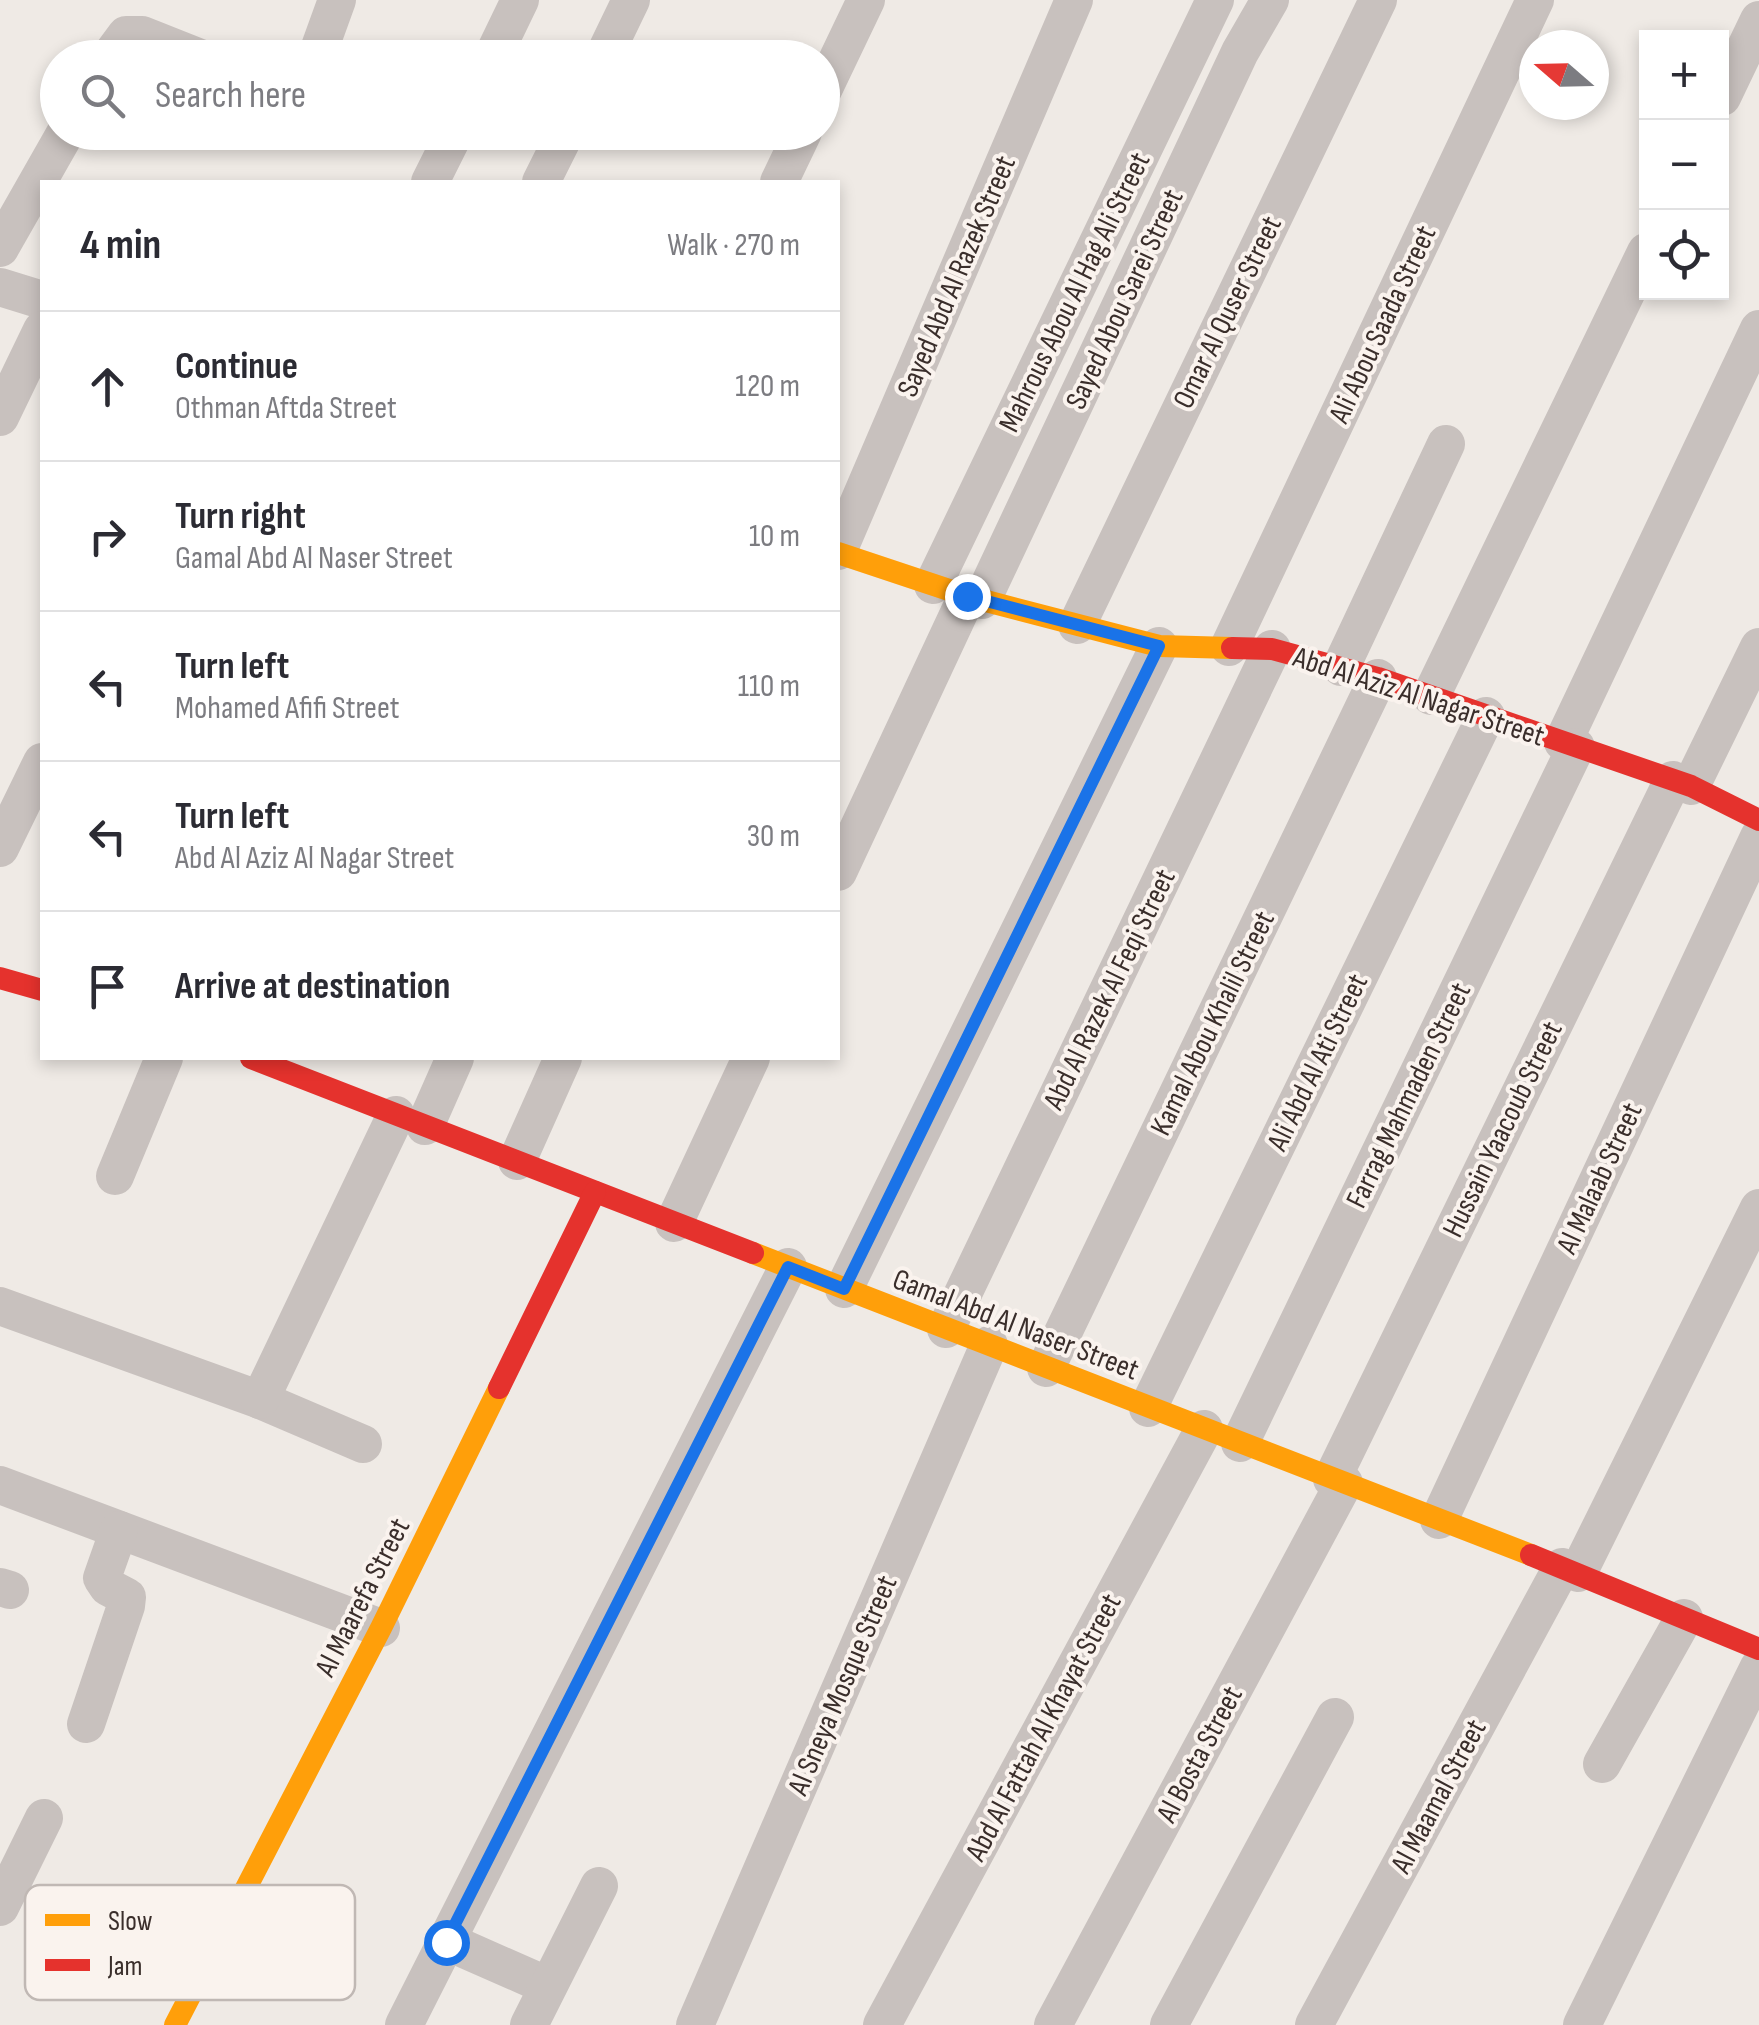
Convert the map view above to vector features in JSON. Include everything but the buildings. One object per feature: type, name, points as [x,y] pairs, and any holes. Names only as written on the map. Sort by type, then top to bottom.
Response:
[{"type":"street","points":[[323,40],[337,0]]},
{"type":"street","points":[[501,40],[520,0]]},
{"type":"street","points":[[611,40],[631,0]]},
{"type":"street","points":[[840,54],[866,0]]},
{"type":"street","name":"Sayed Abd Al Razek Street","points":[[840,547],[1074,0]]},
{"type":"street","name":"Mahrous Abou Al Hag Ali Street","points":[[961,594],[1215,0]]},
{"type":"street","name":"Sayed Abou Sarei Street","points":[[961,594],[1270,0]]},
{"type":"street","name":"Omar Al Quser Street","points":[[1076,625],[1378,0]]},
{"type":"street","name":"Ali Abou Saada Street","points":[[1229,647],[1535,0]]},
{"type":"street","points":[[1729,83],[1759,20]]},
{"type":"street","points":[[123,40],[126,35],[142,34],[156,40]]},
{"type":"street","points":[[0,248],[56,150]]},
{"type":"street","points":[[431,180],[446,150]]},
{"type":"street","points":[[542,180],[557,150]]},
{"type":"street","points":[[780,180],[794,150]]},
{"type":"street","points":[[1432,696],[1639,266]]},
{"type":"street","points":[[0,287],[40,299]]},
{"type":"street","name":"Farrag Mahmaden Street","points":[[1240,1444],[1569,745],[1759,329]]},
{"type":"street","points":[[0,417],[40,334]]},
{"type":"street","points":[[1341,667],[1446,444]]},
{"type":"street","name":"Abd Al Aziz Al Nagar Street","points":[[840,553],[961,594],[1159,646],[1272,648],[1341,667],[1682,783],[1759,820]]},
{"type":"street","points":[[840,867],[961,594]]},
{"type":"street","points":[[844,1289],[1159,646]]},
{"type":"street","name":"Abd Al Razek Al Feqi Street","points":[[946,1329],[1272,648]]},
{"type":"street","name":"Hussain Yaacoub Street","points":[[1338,1481],[1682,783],[1759,648]]},
{"type":"street","name":"Kamal Abou Khalil Street","points":[[1046,1368],[1378,678]]},
{"type":"street","name":"Ali Abd Al Ati Street","points":[[1148,1408],[1486,716]]},
{"type":"street","points":[[0,848],[40,766]]},
{"type":"street","name":"Al Malaab Street","points":[[1440,1520],[1759,837]]},
{"type":"street","points":[[0,978],[40,989]]},
{"type":"street","points":[[116,1176],[163,1060]]},
{"type":"street","name":"Gamal Abd Al Naser Street","points":[[256,1060],[1570,1570],[1759,1648]]},
{"type":"street","points":[[260,1400],[411,1120],[455,1060]]},
{"type":"street","points":[[518,1162],[562,1060]]},
{"type":"street","points":[[674,1223],[750,1060]]},
{"type":"street","name":"Al Maarefa Street","points":[[248,1885],[381,1628],[595,1192]]},
{"type":"street","name":"Al Maamal Street","points":[[1314,2025],[1570,1570],[1759,1208]]},
{"type":"street","points":[[404,2025],[788,1267]]},
{"type":"street","points":[[0,1306],[260,1400],[363,1444]]},
{"type":"street","name":"Al Sneya Mosque Street","points":[[695,2025],[989,1346]]},
{"type":"street","name":"Abd Al Fattah Al Khayat Street","points":[[882,2025],[1204,1429]]},
{"type":"street","name":"Al Bosta Street","points":[[1053,2025],[1338,1481]]},
{"type":"street","points":[[0,1486],[381,1628]]},
{"type":"street","points":[[86,1724],[126,1606],[126,1598],[108,1588],[102,1578],[119,1530]]},
{"type":"street","points":[[1602,1764],[1684,1618]]},
{"type":"street","points":[[1582,2025],[1759,1666]]},
{"type":"street","points":[[1169,2025],[1335,1717]]},
{"type":"street","points":[[0,1907],[44,1818]]},
{"type":"street","points":[[529,2025],[599,1886]]},
{"type":"street","points":[[446,1942],[548,1986]]},
{"type":"street","name":"Al Maarefa Street","points":[[175,2025],[188,2000]]},
{"type":"traffic: slow","points":[[840,554],[967,596],[1159,646],[1232,648]]},
{"type":"traffic: slow","points":[[753,1253],[1531,1555]]},
{"type":"traffic: slow","points":[[248,1885],[381,1628],[499,1388]]},
{"type":"traffic: slow","points":[[175,2025],[188,2000]]},
{"type":"traffic: jam","points":[[1232,648],[1272,649],[1378,678],[1691,786],[1759,820]]},
{"type":"traffic: jam","points":[[0,978],[40,989]]},
{"type":"traffic: jam","points":[[256,1060],[753,1253]]},
{"type":"traffic: jam","points":[[499,1388],[595,1192]]},
{"type":"traffic: jam","points":[[1531,1555],[1759,1649]]},
{"type":"route","points":[[446,1942],[788,1267],[844,1289],[1159,646],[967,596]]}]
